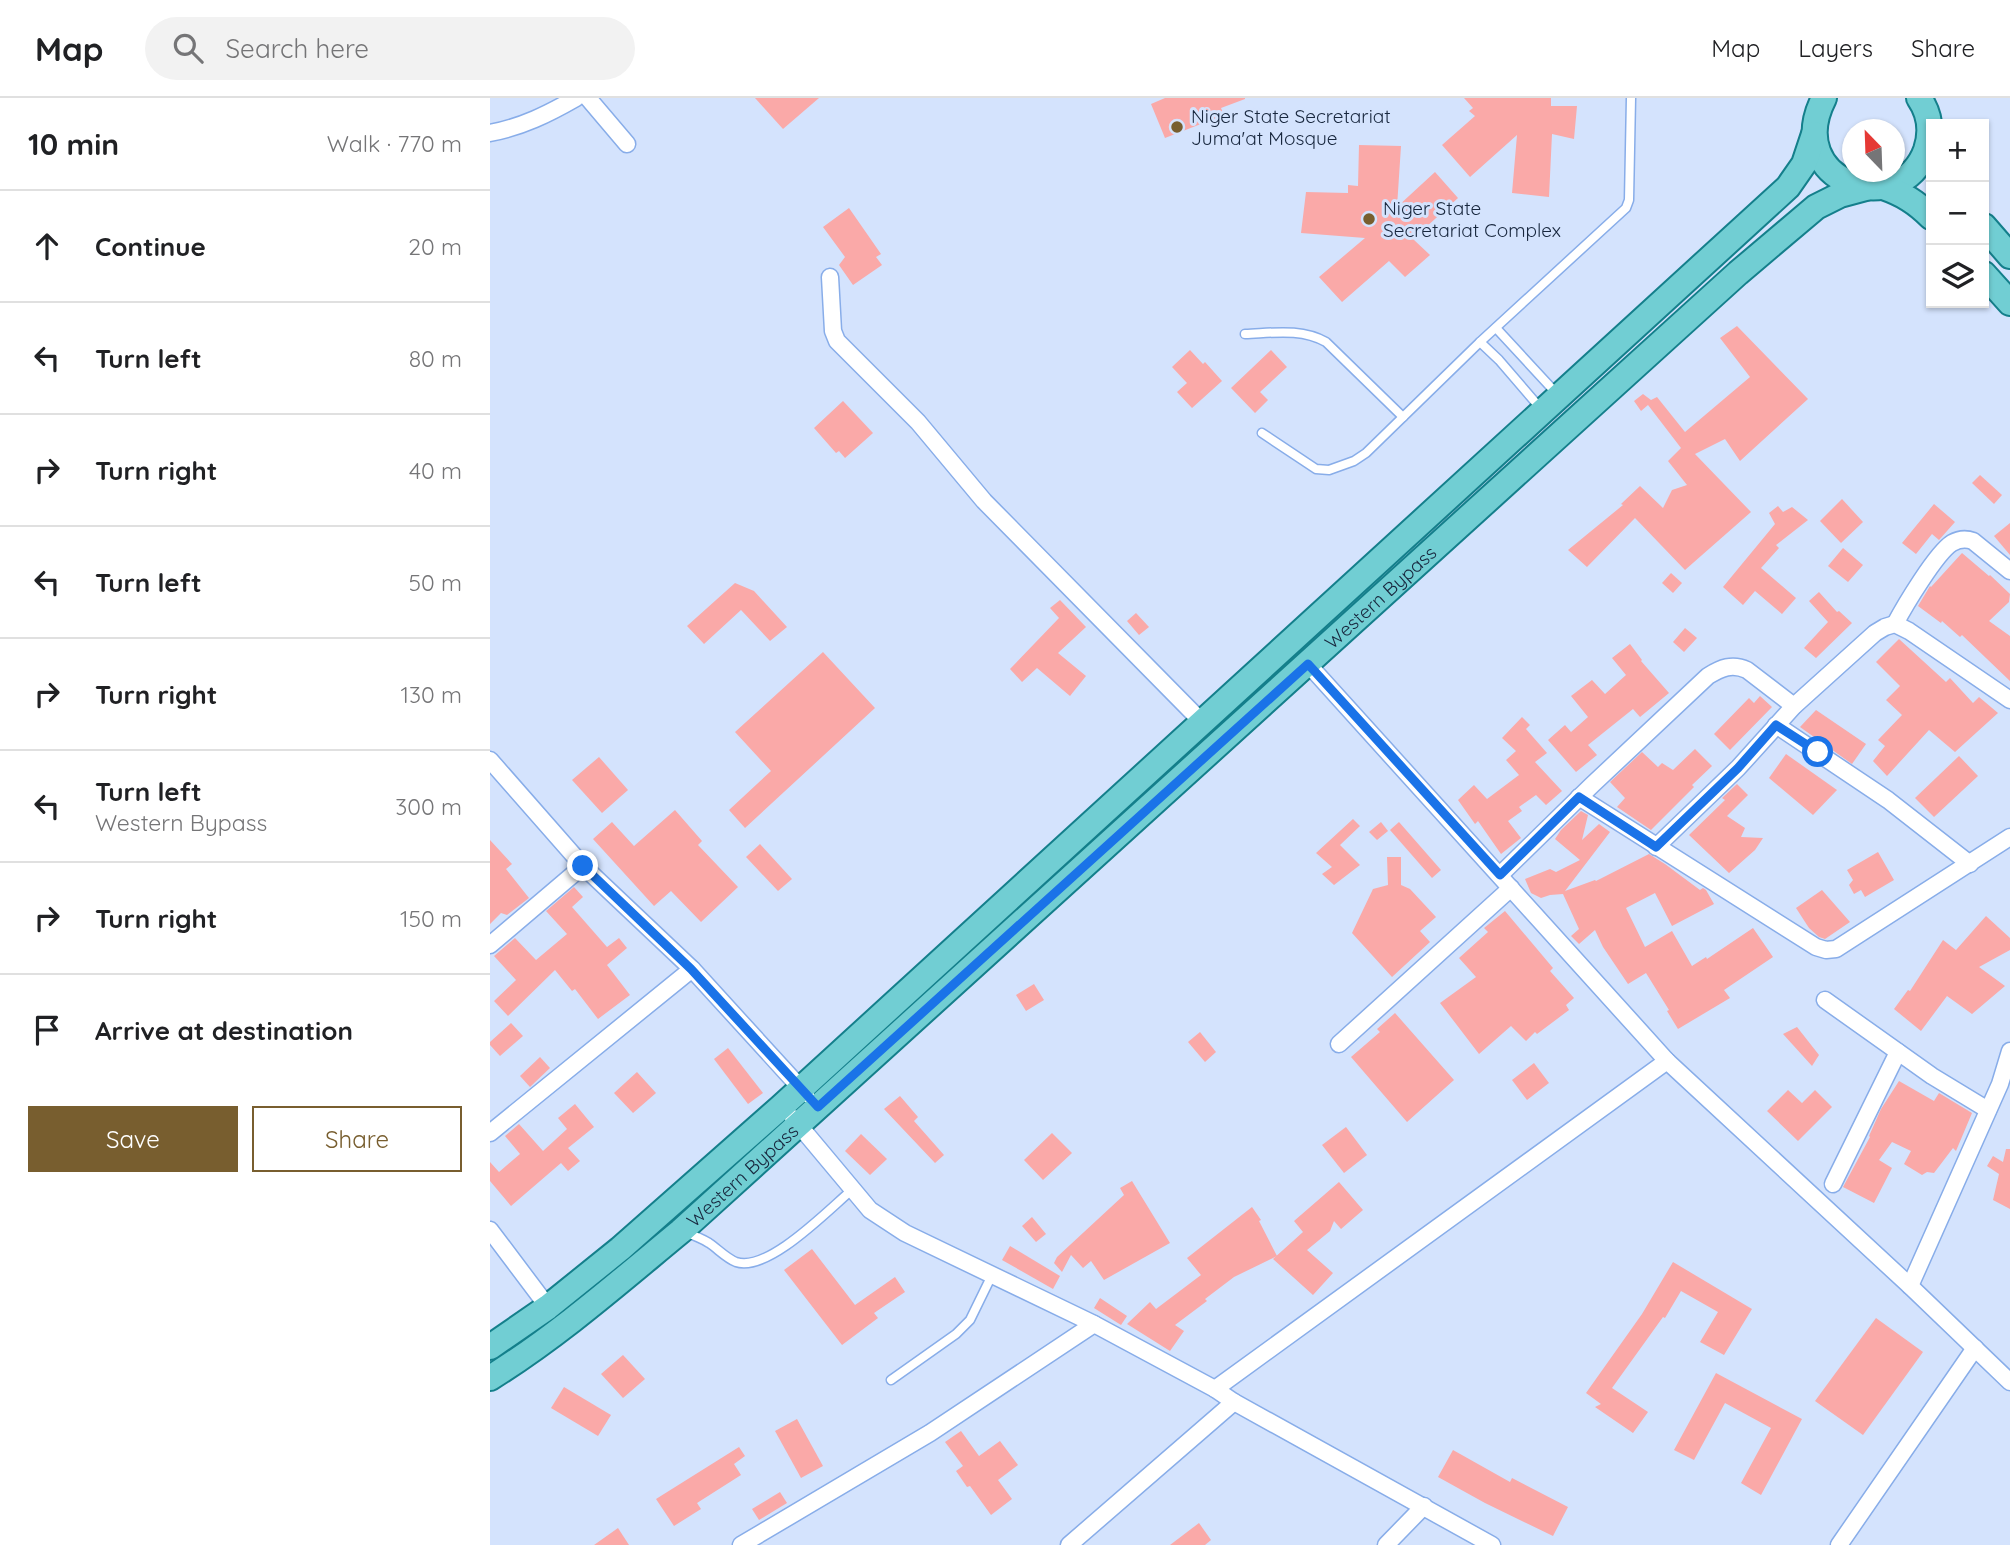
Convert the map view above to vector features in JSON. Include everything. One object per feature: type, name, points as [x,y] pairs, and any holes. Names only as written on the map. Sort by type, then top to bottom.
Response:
[{"type":"main road","points":[[1919,98],[1925,106],[1927,119]]},
{"type":"main road","name":"Western Bypass","points":[[1936,119],[1943,98]]},
{"type":"main road","points":[[1816,111],[1819,154],[1830,170],[1846,182],[1874,187],[1914,201],[1926,212]]},
{"type":"main road","name":"Western Bypass","points":[[490,1347],[548,1307],[620,1249],[782,1107],[1788,187],[1804,164],[1816,111]]},
{"type":"main road","name":"Western Bypass","points":[[490,1378],[570,1322],[681,1231],[1757,257],[1816,207],[1840,195],[1899,181],[1913,171],[1926,148]]},
{"type":"main road","points":[[1989,232],[2010,256]]},
{"type":"main road","points":[[1989,280],[2010,303]]},
{"type":"street","points":[[490,133],[540,119],[576,98]]},
{"type":"street","points":[[588,98],[627,144]]},
{"type":"street","points":[[830,277],[833,331],[837,341],[919,422],[984,501],[1202,722]]},
{"type":"street","points":[[1895,624],[1923,579],[1955,541],[1966,538],[1973,541],[2010,571]]},
{"type":"street","points":[[1656,847],[1738,768],[1794,706],[1885,627],[1895,624],[1909,631],[2010,700]]},
{"type":"street","points":[[1308,664],[1667,1061],[2010,1382]]},
{"type":"street","points":[[1500,875],[1579,797],[1708,676],[1719,669],[1739,666],[1794,706]]},
{"type":"street","points":[[1776,725],[1888,800],[1970,864]]},
{"type":"street","points":[[490,760],[583,866],[691,969],[818,1107]]},
{"type":"street","points":[[1579,797],[1816,947],[1826,950],[1836,949],[2010,837]]},
{"type":"street","points":[[490,944],[583,866]]},
{"type":"street","points":[[1339,1044],[1511,888]]},
{"type":"street","points":[[490,1133],[691,969]]},
{"type":"street","points":[[1825,1000],[1932,1076],[1988,1110]]},
{"type":"street","points":[[1910,1286],[1988,1110],[2005,1082],[2010,1051]]},
{"type":"street","points":[[1833,1184],[1898,1052]]},
{"type":"street","points":[[1215,1388],[1667,1061]]},
{"type":"street","points":[[782,1107],[870,1210],[905,1233],[1094,1324],[1215,1388],[1234,1402],[1492,1545]]},
{"type":"street","points":[[490,1230],[548,1307]]},
{"type":"street","points":[[741,1545],[930,1433],[1094,1324]]},
{"type":"street","points":[[1839,1545],[1975,1348]]},
{"type":"street","points":[[1069,1545],[1234,1402]]},
{"type":"street","points":[[1386,1545],[1424,1506]]},
{"type":"lane","points":[[1262,433],[1316,469],[1342,467],[1366,453],[1480,342],[1626,208],[1629,200],[1631,98]]},
{"type":"lane","points":[[1496,328],[1551,403]]},
{"type":"lane","points":[[1245,334],[1301,333],[1315,336],[1326,342],[1403,417]]},
{"type":"lane","points":[[1480,342],[1551,403]]},
{"type":"lane","points":[[681,1231],[701,1238],[734,1261],[749,1264],[765,1259],[798,1237],[852,1189]]},
{"type":"lane","points":[[891,1380],[956,1334],[970,1320],[992,1275]]},
{"type":"building","points":[[755,98],[819,98],[783,129]]},
{"type":"building","name":"Niger State Secretariat Juma'at Mosque","points":[[1165,98],[1245,99],[1221,108],[1224,115],[1165,138],[1151,104]]},
{"type":"building","name":"Niger State Secretariat Complex","points":[[1464,98],[1551,98],[1551,106],[1577,106],[1574,139],[1552,134],[1549,197],[1512,193],[1517,135],[1470,177],[1442,145],[1475,116],[1469,111],[1473,108]]},
{"type":"building","name":"Niger State Secretariat Complex","points":[[1359,145],[1401,146],[1397,207],[1435,172],[1458,198],[1413,239],[1430,255],[1405,277],[1389,261],[1342,302],[1319,277],[1365,238],[1301,233],[1306,192],[1348,193],[1348,185],[1358,186]]},
{"type":"building","points":[[849,208],[881,254],[876,257],[882,265],[853,285],[839,265],[845,257],[823,227]]},
{"type":"building","points":[[1737,326],[1808,399],[1740,461],[1725,439],[1695,454],[1751,512],[1685,570],[1635,518],[1587,567],[1568,550],[1623,505],[1621,504],[1640,486],[1663,508],[1672,490],[1687,485],[1668,461],[1681,448],[1648,405],[1641,411],[1634,401],[1643,394],[1651,400],[1657,397],[1685,432],[1750,377],[1720,338]]},
{"type":"building","points":[[1190,350],[1222,381],[1192,408],[1177,392],[1187,383],[1172,367]]},
{"type":"building","points":[[1271,350],[1287,367],[1260,392],[1268,400],[1255,413],[1231,388]]},
{"type":"building","points":[[843,401],[873,433],[845,458],[839,451],[836,453],[814,428]]},
{"type":"building","points":[[1980,475],[2002,495],[1994,504],[1972,483]]},
{"type":"building","points":[[1842,499],[1863,522],[1841,543],[1820,521]]},
{"type":"building","points":[[1934,504],[1955,522],[1939,540],[1932,534],[1916,554],[1902,543]]},
{"type":"building","points":[[1778,506],[1783,512],[1792,507],[1808,520],[1776,545],[1779,548],[1761,568],[1796,598],[1782,614],[1755,591],[1743,605],[1723,587],[1775,524],[1769,513]]},
{"type":"building","points":[[2010,523],[2010,555],[1994,536]]},
{"type":"building","points":[[1843,548],[1863,565],[1848,582],[1828,566]]},
{"type":"building","points":[[1962,553],[2010,594],[2009,602],[1989,621],[2010,636],[2010,681],[1962,635],[1960,637],[1942,621],[1941,623],[1918,606],[1930,586]]},
{"type":"building","points":[[1671,573],[1682,583],[1673,593],[1662,583]]},
{"type":"building","points":[[735,583],[754,591],[787,627],[770,641],[741,610],[704,644],[687,626]]},
{"type":"building","points":[[1819,592],[1837,612],[1852,623],[1816,658],[1804,648],[1828,622],[1809,601]]},
{"type":"building","points":[[1060,600],[1086,627],[1058,653],[1086,676],[1070,696],[1037,668],[1022,682],[1010,669],[1059,618],[1050,608]]},
{"type":"building","points":[[1136,613],[1149,627],[1139,635],[1127,621]]},
{"type":"building","points":[[1685,628],[1697,638],[1684,652],[1673,642]]},
{"type":"building","points":[[1899,639],[1946,682],[1950,678],[1973,703],[1979,697],[1998,713],[1955,752],[1929,730],[1887,776],[1873,761],[1885,746],[1878,740],[1902,715],[1886,700],[1900,686],[1876,662]]},
{"type":"building","points":[[1630,644],[1669,693],[1640,717],[1633,709],[1588,745],[1597,755],[1576,772],[1548,740],[1565,725],[1571,732],[1588,717],[1571,696],[1592,680],[1605,694],[1626,675],[1612,658]]},
{"type":"building","points":[[823,652],[875,708],[745,828],[729,810],[771,771],[735,732]]},
{"type":"building","points":[[1760,696],[1772,707],[1730,750],[1714,734],[1749,698],[1754,703]]},
{"type":"building","points":[[1816,710],[1866,744],[1852,764],[1800,727]]},
{"type":"building","points":[[1522,717],[1530,725],[1526,729],[1547,753],[1535,762],[1562,791],[1546,805],[1536,795],[1519,807],[1522,811],[1508,821],[1521,838],[1501,854],[1478,821],[1475,824],[1458,800],[1474,785],[1487,799],[1519,775],[1506,760],[1516,751],[1502,738]]},
{"type":"building","points":[[1695,749],[1712,766],[1651,830],[1617,807],[1625,798],[1610,782],[1642,752],[1658,767],[1662,763],[1673,770]]},
{"type":"building","points":[[1786,754],[1837,790],[1813,815],[1769,778]]},
{"type":"building","points":[[1959,756],[1978,776],[1934,817],[1915,798]]},
{"type":"building","points":[[599,757],[628,790],[602,813],[572,780]]},
{"type":"building","points":[[1737,784],[1748,795],[1727,816],[1745,828],[1741,837],[1763,838],[1755,850],[1729,873],[1689,835],[1725,800],[1722,798]]},
{"type":"building","points":[[675,810],[702,841],[698,845],[738,887],[701,922],[671,891],[654,906],[593,839],[612,822],[634,846]]},
{"type":"building","points":[[1581,811],[1588,815],[1582,840],[1599,824],[1610,832],[1565,891],[1596,881],[1649,854],[1700,890],[1706,890],[1714,904],[1672,926],[1655,893],[1626,908],[1645,947],[1672,931],[1692,966],[1753,928],[1773,957],[1724,990],[1730,998],[1678,1029],[1646,973],[1628,984],[1595,930],[1579,944],[1571,936],[1579,929],[1563,894],[1541,898],[1531,893],[1525,879],[1550,869],[1556,872],[1580,860],[1555,839]]},
{"type":"building","points":[[1353,819],[1360,826],[1340,845],[1360,865],[1334,885],[1322,874],[1332,867],[1316,853]]},
{"type":"building","points":[[1381,822],[1388,831],[1377,840],[1369,832]]},
{"type":"building","points":[[1399,822],[1441,870],[1432,878],[1390,830]]},
{"type":"building","points":[[490,840],[512,864],[506,869],[529,898],[507,915],[501,913],[490,924]]},
{"type":"building","points":[[760,844],[792,879],[778,891],[746,857]]},
{"type":"building","points":[[1878,852],[1894,880],[1865,897],[1861,890],[1854,894],[1849,885],[1853,880],[1847,870]]},
{"type":"building","points":[[1387,857],[1401,857],[1401,885],[1410,889],[1436,917],[1420,931],[1430,942],[1392,977],[1352,933],[1373,889],[1388,885]]},
{"type":"building","points":[[574,887],[583,897],[572,907],[607,947],[619,938],[627,948],[607,965],[630,995],[598,1019],[575,989],[572,991],[555,970],[508,1016],[494,1001],[516,980],[494,956],[515,938],[536,960],[567,934],[546,911]]},
{"type":"building","points":[[1822,890],[1850,922],[1825,939],[1809,928],[1796,908]]},
{"type":"building","points":[[1505,911],[1553,968],[1550,971],[1574,998],[1566,1005],[1569,1010],[1526,1041],[1511,1026],[1479,1054],[1440,1003],[1476,977],[1459,958],[1488,932],[1484,928]]},
{"type":"building","points":[[1986,916],[2010,938],[2010,950],[1979,967],[2005,986],[1972,1014],[1947,996],[1921,1031],[1894,1009],[1908,990],[1910,991],[1943,940],[1956,950]]},
{"type":"building","points":[[1034,984],[1044,1000],[1026,1011],[1016,995]]},
{"type":"building","points":[[1395,1013],[1454,1080],[1407,1122],[1351,1057],[1380,1032],[1377,1029]]},
{"type":"building","points":[[511,1023],[523,1036],[500,1056],[490,1042]]},
{"type":"building","points":[[1797,1027],[1819,1055],[1812,1066],[1783,1034]]},
{"type":"building","points":[[1200,1032],[1216,1052],[1205,1062],[1188,1042]]},
{"type":"building","points":[[728,1048],[763,1093],[748,1104],[714,1059]]},
{"type":"building","points":[[540,1057],[550,1068],[530,1087],[520,1076]]},
{"type":"building","points":[[1534,1063],[1549,1083],[1527,1100],[1512,1080]]},
{"type":"building","points":[[637,1072],[656,1093],[633,1113],[614,1093]]},
{"type":"building","points":[[1899,1081],[1934,1101],[1939,1093],[1972,1113],[1956,1151],[1953,1148],[1934,1173],[1927,1172],[1922,1175],[1904,1164],[1911,1151],[1892,1142],[1879,1160],[1892,1168],[1874,1203],[1843,1187],[1870,1137],[1881,1109]]},
{"type":"building","points":[[1788,1090],[1802,1103],[1815,1090],[1832,1107],[1798,1141],[1767,1111]]},
{"type":"building","points":[[900,1096],[918,1117],[914,1121],[944,1155],[935,1163],[884,1109]]},
{"type":"building","points":[[575,1104],[594,1127],[568,1148],[580,1161],[568,1171],[561,1163],[511,1206],[490,1181],[490,1162],[499,1172],[520,1154],[505,1136],[519,1124],[543,1151],[567,1129],[558,1118]]},
{"type":"building","points":[[1346,1127],[1367,1155],[1344,1173],[1322,1145]]},
{"type":"building","points":[[1052,1133],[1072,1153],[1043,1180],[1024,1160]]},
{"type":"building","points":[[861,1134],[887,1159],[870,1175],[845,1151]]},
{"type":"building","points":[[2006,1149],[2010,1149],[2010,1209],[1993,1200],[1999,1174],[1987,1166],[1993,1156],[2003,1162]]},
{"type":"building","points":[[1132,1181],[1170,1243],[1104,1280],[1091,1261],[1083,1268],[1071,1255],[1062,1272],[1054,1263],[1057,1257],[1124,1195],[1120,1188]]},
{"type":"building","points":[[1339,1182],[1363,1210],[1341,1229],[1334,1221],[1330,1231],[1307,1250],[1333,1273],[1313,1295],[1273,1259],[1303,1232],[1294,1221]]},
{"type":"building","points":[[1252,1207],[1261,1220],[1259,1221],[1277,1256],[1234,1277],[1175,1325],[1184,1331],[1170,1351],[1127,1324],[1150,1302],[1156,1309],[1201,1275],[1187,1258]]},
{"type":"building","points":[[1032,1217],[1046,1234],[1036,1242],[1022,1226]]},
{"type":"building","points":[[1010,1246],[1060,1276],[1053,1289],[1002,1260]]},
{"type":"building","points":[[812,1249],[855,1305],[895,1277],[905,1292],[874,1313],[878,1318],[842,1345],[784,1270]]},
{"type":"building","points":[[1673,1262],[1752,1309],[1724,1355],[1700,1342],[1718,1312],[1681,1291],[1665,1318],[1663,1317],[1612,1388],[1648,1412],[1633,1433],[1595,1407],[1601,1404],[1586,1393],[1642,1314]]},
{"type":"building","points":[[1100,1298],[1127,1316],[1121,1325],[1094,1308]]},
{"type":"building","points":[[1876,1318],[1923,1352],[1863,1435],[1815,1401]]},
{"type":"building","points":[[623,1355],[645,1379],[623,1398],[601,1374]]},
{"type":"building","points":[[1716,1373],[1802,1419],[1761,1495],[1741,1483],[1771,1428],[1725,1403],[1694,1460],[1674,1450]]},
{"type":"building","points":[[564,1387],[611,1415],[598,1436],[551,1408]]},
{"type":"building","points":[[797,1419],[823,1466],[801,1478],[775,1431]]},
{"type":"building","points":[[961,1431],[979,1456],[1000,1441],[1018,1465],[998,1480],[1012,1499],[991,1515],[956,1471],[963,1466],[945,1442]]},
{"type":"building","points":[[739,1447],[745,1456],[734,1464],[741,1475],[697,1503],[701,1509],[674,1526],[656,1499]]},
{"type":"building","points":[[1453,1450],[1510,1482],[1512,1478],[1568,1507],[1553,1536],[1438,1477]]},
{"type":"building","points":[[780,1492],[787,1503],[759,1520],[752,1509]]},
{"type":"building","points":[[1199,1523],[1211,1540],[1205,1545],[1170,1545]]},
{"type":"building","points":[[618,1528],[629,1545],[594,1545]]},
{"type":"place","name":"Niger State Secretariat Juma'at Mosque","points":[[1177,127]]},
{"type":"place","name":"Niger State Secretariat Complex","points":[[1369,219]]},
{"type":"route","points":[[583,866],[691,969],[818,1107],[1308,664],[1500,875],[1579,797],[1656,847],[1738,768],[1776,725],[1818,752]]}]
